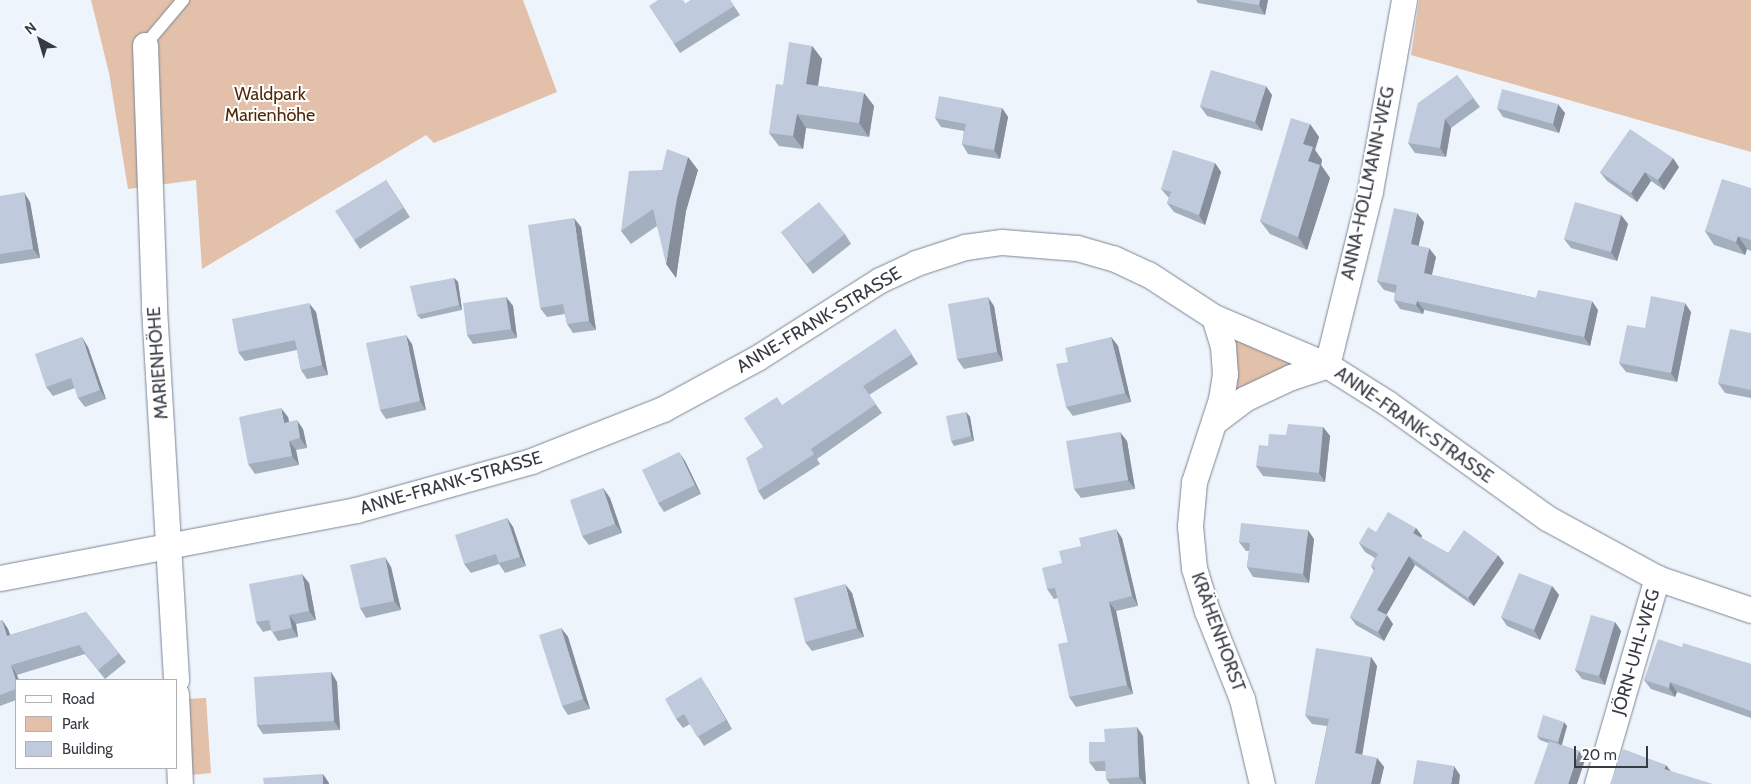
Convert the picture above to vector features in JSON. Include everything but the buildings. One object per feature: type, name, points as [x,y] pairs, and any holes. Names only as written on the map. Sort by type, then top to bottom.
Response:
[{"type":"street","name":"ANNA-HOLLMANN-WEG","points":[[1328,365],[1370,191],[1404,0]]},
{"type":"street","name":"MARIENHÖHE","points":[[144,45],[154,308],[170,545],[176,679]]},
{"type":"street","name":"ANNE-FRANK-STRASSE","points":[[0,578],[383,504],[478,478],[606,433],[663,409],[726,376],[880,280],[932,256],[965,247],[1002,242],[1086,250],[1148,274],[1214,317],[1328,365],[1387,403],[1547,518],[1657,578],[1751,610]]},
{"type":"street","name":"KRÄHENHORST","points":[[1214,317],[1226,374],[1214,422],[1194,482],[1190,526],[1194,568],[1207,611],[1242,700],[1262,784]]},
{"type":"street","points":[[1214,422],[1244,399],[1291,377],[1328,365]]},
{"type":"street","name":"JÖRN-UHL-WEG","points":[[1597,784],[1657,578]]},
{"type":"street","points":[[178,739],[180,784]]},
{"type":"lane","points":[[144,45],[183,0]]},
{"type":"green space","name":"Waldpark Marienhöhe","points":[[91,0],[523,0],[557,92],[434,143],[426,135],[202,269],[196,180],[128,189],[109,73]]},
{"type":"green space","points":[[1419,0],[1751,0],[1751,152],[1411,55]]},
{"type":"green space","points":[[1236,340],[1293,363],[1237,393]]},
{"type":"green space","points":[[206,698],[211,773],[192,775],[186,699]]}]
